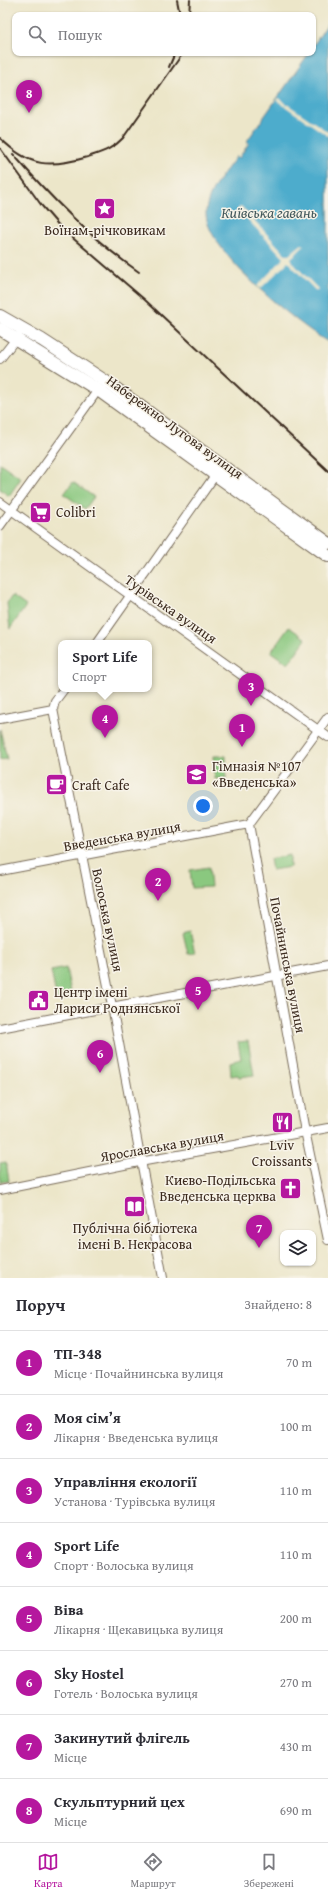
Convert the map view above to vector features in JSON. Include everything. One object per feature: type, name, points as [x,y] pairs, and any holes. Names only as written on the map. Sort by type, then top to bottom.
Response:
[{"type":"main road","name":"Набережно-Лугова вулиця","points":[[0,316],[20,334],[328,556]]},
{"type":"main road","name":"Набережно-Лугова вулиця","points":[[0,329],[20,334],[114,387],[328,543]]},
{"type":"street","points":[[0,359],[20,334]]},
{"type":"street","points":[[0,526],[98,390]]},
{"type":"street","points":[[99,640],[216,474]]},
{"type":"street","name":"Турівська вулиця","points":[[0,502],[328,737]]},
{"type":"street","points":[[0,719],[53,709],[55,701],[62,692]]},
{"type":"street","name":"Волоська вулиця","points":[[53,709],[112,1006],[163,1278]]},
{"type":"street","points":[[249,824],[328,717]]},
{"type":"street","name":"Введенська вулиця","points":[[0,871],[249,824]]},
{"type":"street","name":"Почайнинська вулиця","points":[[249,824],[278,976],[305,1132],[328,1240]]},
{"type":"street","points":[[0,1028],[328,966]]},
{"type":"street","name":"Ярославська вулиця","points":[[0,1190],[141,1162],[328,1128]]},
{"type":"green space","points":[[0,463],[21,478],[9,496],[0,489]]},
{"type":"green space","points":[[73,482],[94,497],[85,509],[64,494]]},
{"type":"green space","points":[[12,596],[26,606],[10,629],[7,603]]},
{"type":"green space","points":[[289,627],[306,639],[288,664],[271,652]]},
{"type":"green space","points":[[0,729],[7,759],[0,760]]},
{"type":"green space","points":[[214,756],[226,756],[226,778],[215,779]]},
{"type":"green space","points":[[290,855],[290,867],[272,870],[270,859]]},
{"type":"green space","points":[[209,867],[211,887],[192,888],[190,870]]},
{"type":"green space","points":[[190,931],[195,953],[188,954],[183,933]]},
{"type":"green space","points":[[66,968],[72,997],[57,1000],[51,971]]},
{"type":"green space","points":[[248,1041],[254,1075],[239,1077],[238,1075],[231,1076],[230,1062],[241,1059],[238,1042]]},
{"type":"green space","points":[[6,1162],[9,1181],[0,1182],[0,1163]]},
{"type":"water","name":"Київська гавань","points":[[328,23],[328,342],[314,333],[276,303],[237,267],[211,231],[206,215],[212,191],[222,176],[237,156],[239,158],[249,143],[247,141],[307,56],[316,56],[316,41]]},
{"type":"pier","points":[[278,98],[328,132],[328,136],[276,100]]},
{"type":"pier","points":[[241,206],[286,255],[289,255],[302,244],[304,246],[291,258],[291,261],[318,289],[316,291],[288,262],[260,289],[257,286],[284,258],[238,209]]},
{"type":"railway","points":[[177,0],[179,12]]},
{"type":"railway","points":[[189,12],[190,0]]},
{"type":"railway","points":[[169,67],[174,56]]},
{"type":"railway","points":[[0,138],[21,155],[41,163],[51,164],[75,161],[107,150],[123,138],[181,56]]},
{"type":"railway","points":[[0,148],[42,206],[61,228],[145,300],[328,471]]},
{"type":"railway","points":[[13,154],[57,202],[88,232],[139,272]]},
{"type":"place","name":"Скульптурний цех","points":[[29,113]]},
{"type":"place","name":"Воїнам-річковикам","points":[[105,208]]},
{"type":"place","name":"Colibri","points":[[40,512]]},
{"type":"place","name":"Управління екології","points":[[251,706]]},
{"type":"place","name":"Sport Life","points":[[105,738]]},
{"type":"place","name":"ТП-348","points":[[242,747]]},
{"type":"place","name":"Гімназія №107 «Введенська»","points":[[197,774]]},
{"type":"place","name":"Craft Cafe","points":[[56,785]]},
{"type":"place","name":"Моя сім’я","points":[[158,901]]},
{"type":"place","name":"Центр імені Лариси Роднянської","points":[[38,1000]]},
{"type":"place","name":"Віва","points":[[198,1010]]},
{"type":"place","name":"Sky Hostel","points":[[100,1073]]},
{"type":"place","name":"Lviv Croissants","points":[[282,1123]]},
{"type":"place","name":"Києво-Подільська Введенська церква","points":[[291,1188]]},
{"type":"place","name":"Публічна бібліотека імені В. Некрасова","points":[[135,1206]]},
{"type":"place","name":"Закинутий флігель","points":[[259,1248]]}]
